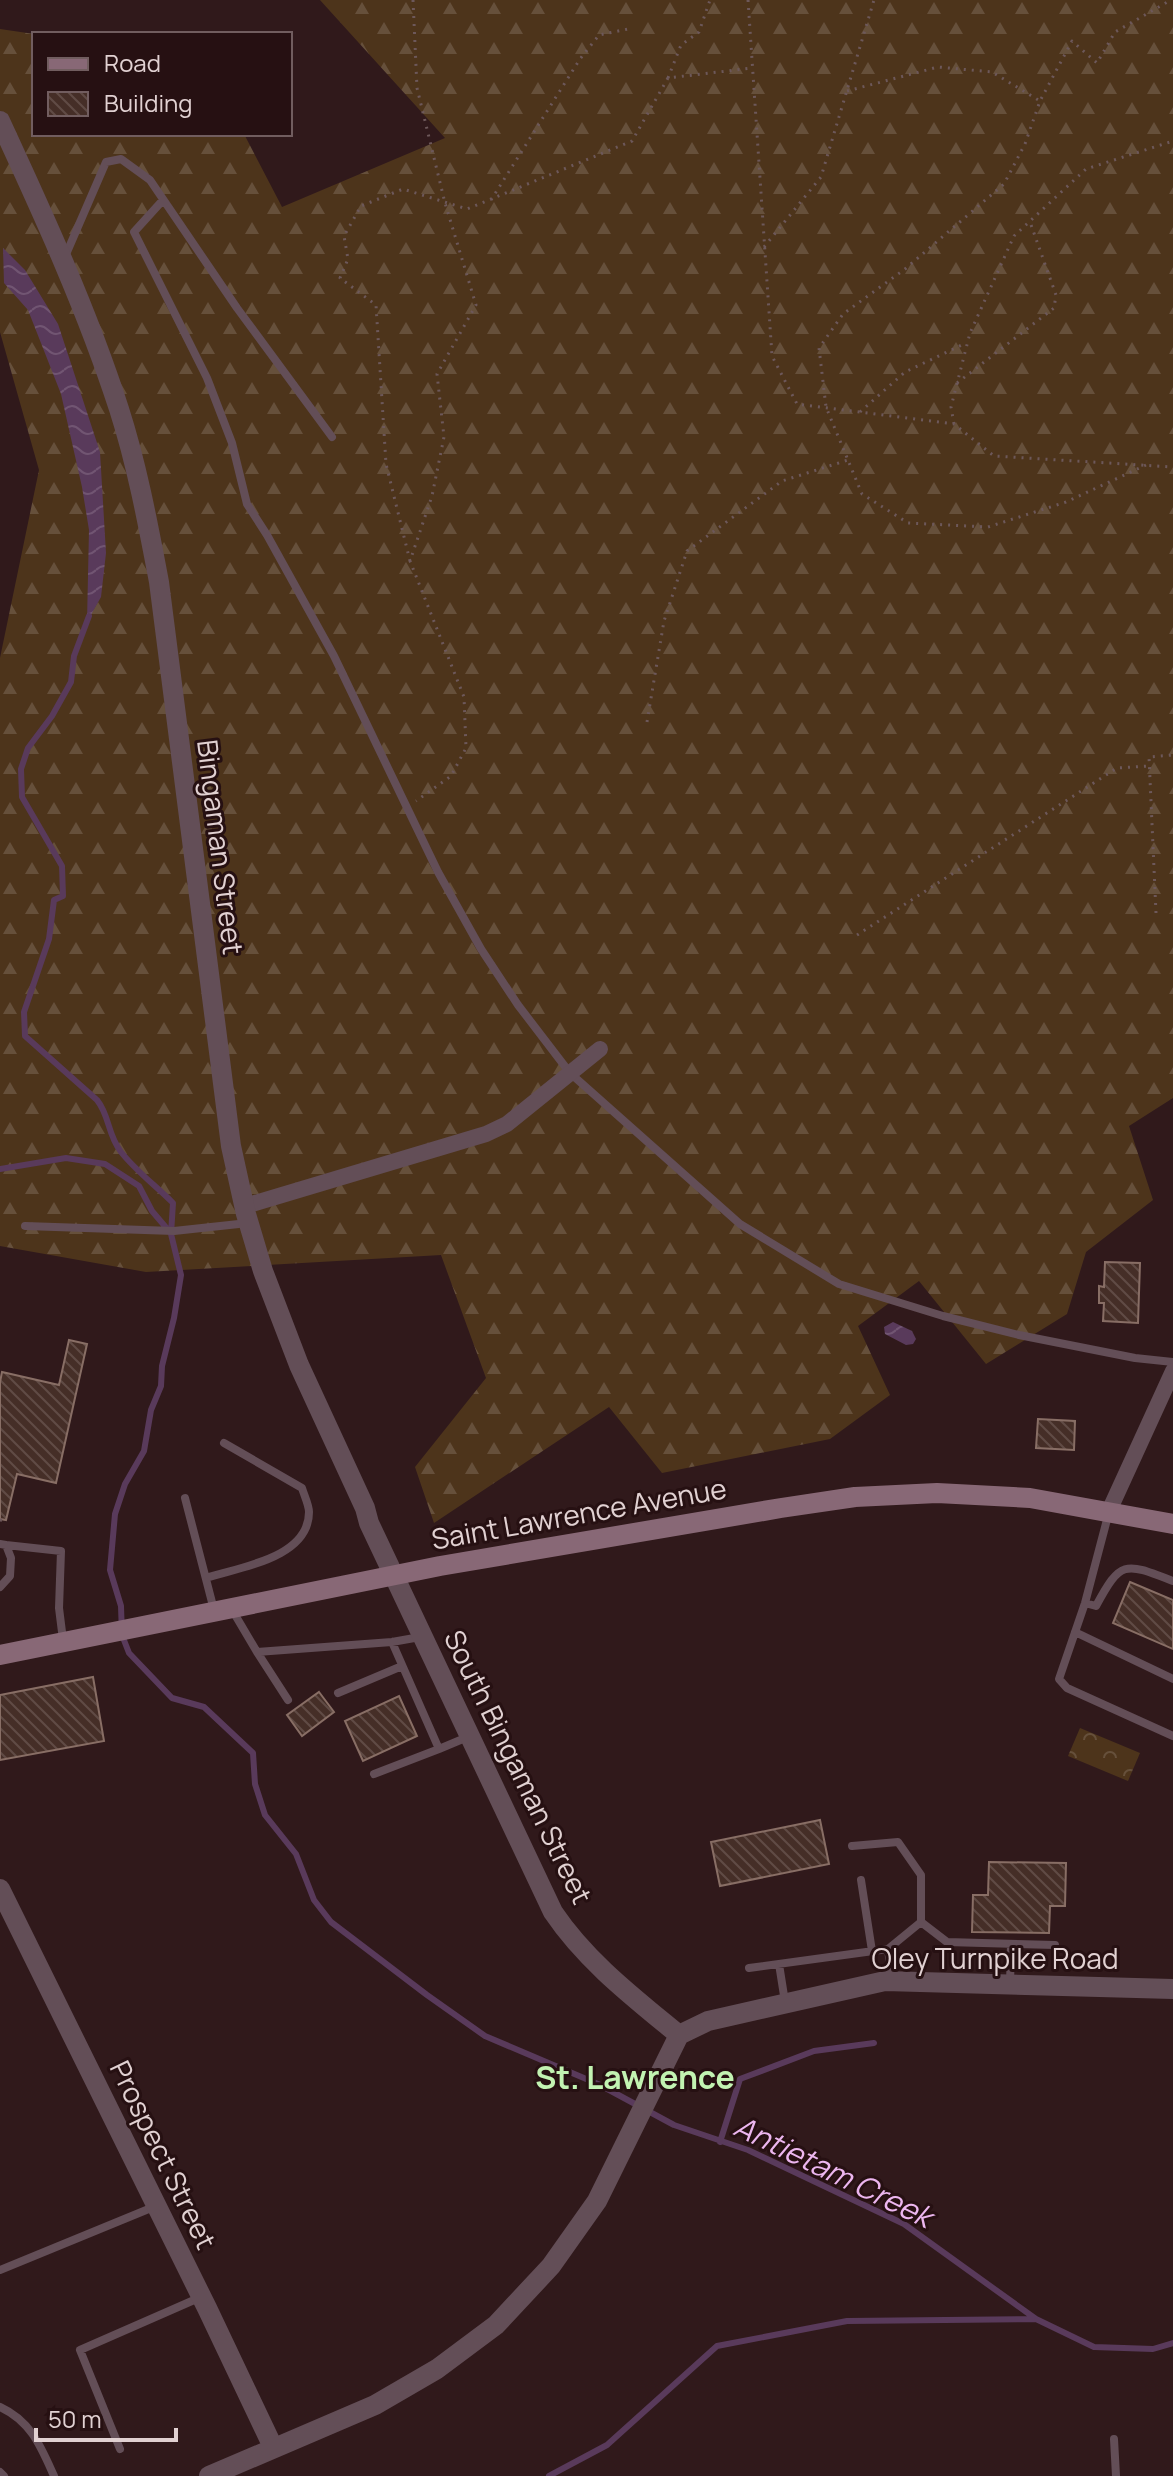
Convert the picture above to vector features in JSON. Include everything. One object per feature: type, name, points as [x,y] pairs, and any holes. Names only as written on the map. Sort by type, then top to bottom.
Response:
[{"type":"main road","name":"Saint Lawrence Avenue","points":[[0,1655],[396,1575],[855,1497],[925,1493],[1042,1499],[1173,1524]]},
{"type":"street","name":"Bingaman Street","points":[[0,121],[64,260],[93,333],[120,410],[147,516],[159,582],[223,1092],[247,1215],[276,1310],[369,1523],[396,1575]]},
{"type":"street","points":[[247,1215],[486,1134],[507,1124],[600,1049]]},
{"type":"street","points":[[1109,1511],[1173,1371]]},
{"type":"street","name":"South Bingaman Street","points":[[396,1575],[546,1898],[565,1929],[606,1974],[679,2035]]},
{"type":"street","name":"Prospect Street","points":[[0,1889],[273,2447]]},
{"type":"street","name":"Oley Turnpike Road","points":[[679,2035],[708,2021],[852,1987],[892,1981],[1173,1989]]},
{"type":"street","points":[[209,2476],[375,2405],[408,2387],[496,2325],[572,2240],[617,2166],[653,2082],[679,2035]]},
{"type":"lane","points":[[64,260],[106,162],[121,159],[150,180],[237,308],[332,437]]},
{"type":"lane","points":[[163,200],[134,232],[207,378],[232,443],[247,504],[334,656],[438,872],[481,949],[518,1005],[570,1073],[740,1224],[839,1284],[943,1316],[1019,1335],[1135,1358],[1173,1362]]},
{"type":"lane","points":[[25,1226],[174,1231],[247,1215]]},
{"type":"lane","points":[[206,1578],[280,1554],[298,1543],[309,1511],[302,1488],[224,1443]]},
{"type":"lane","points":[[185,1498],[206,1578],[222,1609],[257,1652],[288,1700]]},
{"type":"lane","points":[[1109,1511],[1085,1603],[1059,1679],[1067,1688],[1173,1736]]},
{"type":"lane","points":[[0,1587],[10,1576],[11,1558],[3,1545]]},
{"type":"lane","points":[[3,1545],[61,1551],[59,1608],[63,1640]]},
{"type":"lane","points":[[1085,1603],[1096,1606],[1113,1574],[1125,1568],[1145,1570],[1173,1581]]},
{"type":"lane","points":[[1075,1632],[1173,1679]]},
{"type":"lane","points":[[257,1652],[392,1642],[423,1636]]},
{"type":"lane","points":[[392,1642],[439,1749]]},
{"type":"lane","points":[[338,1693],[402,1666]]},
{"type":"lane","points":[[374,1774],[470,1736]]},
{"type":"lane","points":[[852,1846],[898,1842],[921,1875],[921,1922]]},
{"type":"lane","points":[[861,1880],[872,1951]]},
{"type":"lane","points":[[921,1922],[947,1942],[1055,1945]]},
{"type":"lane","points":[[749,1968],[888,1949],[921,1922]]},
{"type":"lane","points":[[1010,1985],[1011,1944]]},
{"type":"lane","points":[[888,1949],[892,1981]]},
{"type":"lane","points":[[779,1964],[785,2003]]},
{"type":"lane","points":[[0,2270],[157,2206]]},
{"type":"lane","points":[[120,2449],[80,2350],[202,2297]]},
{"type":"lane","points":[[0,2407],[18,2417],[35,2434],[54,2476]]},
{"type":"lane","points":[[1114,2439],[1116,2476]]},
{"type":"path","points":[[410,561],[432,496],[444,437],[437,374],[476,305],[445,203],[417,88],[413,0]]},
{"type":"path","points":[[407,807],[451,776],[466,748],[464,697],[410,561],[386,464],[376,305],[340,278],[348,259],[344,236],[361,206],[403,189],[467,209],[632,141],[668,78],[681,45],[699,32],[710,0]]},
{"type":"path","points":[[748,0],[772,356],[797,404],[954,424],[994,456],[1173,467]]},
{"type":"path","points":[[764,247],[821,177],[874,0]]},
{"type":"path","points":[[1146,465],[1066,502],[988,527],[908,523],[862,494],[826,407],[819,348],[843,314],[905,269],[1004,184],[1025,144],[1040,101],[1072,41],[1097,63],[1115,32],[1171,0]]},
{"type":"path","points":[[491,200],[580,59],[599,35],[628,29]]},
{"type":"path","points":[[847,91],[938,67],[992,72],[1040,101]]},
{"type":"path","points":[[668,78],[752,68]]},
{"type":"path","points":[[954,424],[951,407],[967,343],[1014,236],[1086,169],[1173,141]]},
{"type":"path","points":[[957,383],[1054,308],[1056,295],[1029,221]]},
{"type":"path","points":[[860,412],[905,372],[967,343]]},
{"type":"path","points":[[647,722],[664,621],[687,551],[782,481],[848,460]]},
{"type":"path","points":[[1156,913],[1149,757],[1173,755]]},
{"type":"path","points":[[857,935],[1117,768],[1149,766]]},
{"type":"path","points":[[0,1520],[7,1521]]},
{"type":"green space","points":[[320,0],[1173,0],[1173,1098],[1129,1126],[1153,1200],[1086,1252],[1067,1314],[986,1364],[919,1281],[858,1326],[890,1395],[830,1439],[662,1473],[609,1407],[434,1523],[415,1467],[486,1378],[441,1255],[146,1272],[0,1246],[0,658],[39,470],[0,332],[0,29],[32,34],[32,136],[245,136],[282,207],[445,138]]},
{"type":"green space","points":[[1080,1728],[1140,1753],[1128,1781],[1068,1756]]},
{"type":"water","points":[[3,248],[25,270],[58,324],[100,452],[106,553],[101,597],[87,622],[89,530],[82,487],[61,394],[28,310],[4,283]]},
{"type":"water","points":[[893,1322],[912,1331],[916,1339],[913,1344],[906,1345],[885,1334],[884,1327]]},
{"type":"building","points":[[1105,1262],[1140,1263],[1138,1323],[1103,1321],[1104,1303],[1099,1303],[1099,1286],[1104,1287]]},
{"type":"building","points":[[69,1340],[87,1344],[56,1483],[17,1474],[6,1520],[0,1519],[2,1372],[59,1385]]},
{"type":"building","points":[[1038,1419],[1075,1421],[1074,1450],[1036,1448]]},
{"type":"building","points":[[1130,1582],[1173,1600],[1173,1649],[1113,1623]]},
{"type":"building","points":[[93,1677],[104,1741],[0,1760],[0,1695]]},
{"type":"building","points":[[319,1692],[334,1712],[302,1736],[287,1715]]},
{"type":"building","points":[[399,1696],[417,1736],[363,1761],[345,1721]]},
{"type":"building","points":[[820,1820],[829,1864],[720,1886],[711,1842]]},
{"type":"building","points":[[989,1862],[1066,1863],[1065,1906],[1050,1906],[1049,1933],[972,1932],[973,1895],[988,1895]]},
{"type":"waterway","name":"Antietam Creek","points":[[89,616],[74,656],[71,682],[52,716],[28,748],[21,769],[22,797],[62,866],[63,896],[54,900],[49,939],[24,1012],[25,1036],[97,1100],[121,1152],[173,1203],[171,1234],[181,1275],[174,1318],[144,1451],[125,1484],[115,1514],[110,1570],[121,1606],[122,1635],[129,1653],[172,1698],[204,1707],[253,1753],[255,1784],[265,1815],[296,1854],[314,1900],[331,1922],[485,2036],[598,2084],[674,2125],[748,2150],[904,2224],[1036,2319],[1094,2347],[1153,2349],[1173,2343]]},
{"type":"waterway","points":[[0,1169],[66,1158],[105,1164],[139,1186],[152,1211],[169,1231]]},
{"type":"waterway","points":[[720,2142],[740,2079],[814,2051],[874,2043]]},
{"type":"waterway","points":[[549,2476],[607,2445],[717,2346],[847,2321],[1036,2319]]},
{"type":"district","name":"St. Lawrence","points":[[635,2078]]}]
